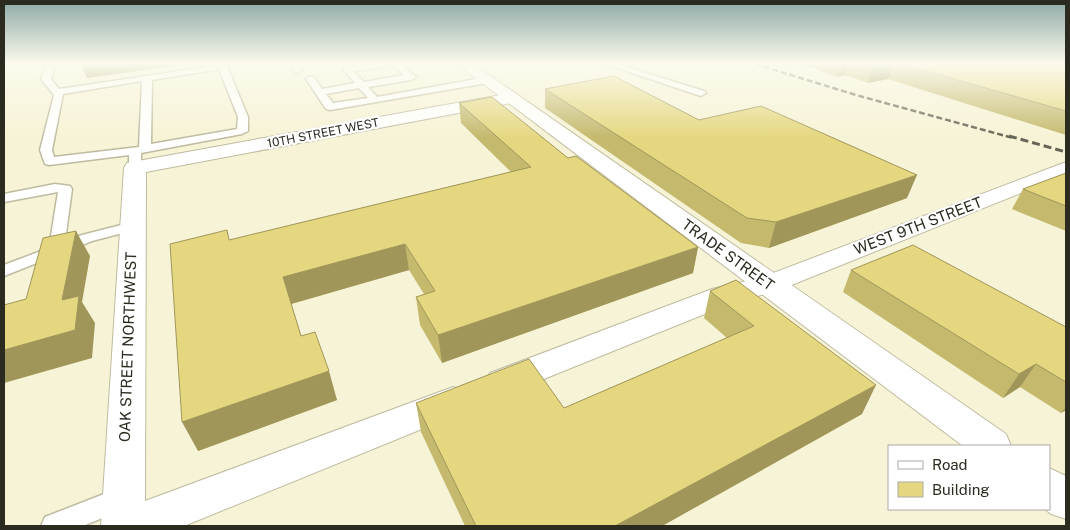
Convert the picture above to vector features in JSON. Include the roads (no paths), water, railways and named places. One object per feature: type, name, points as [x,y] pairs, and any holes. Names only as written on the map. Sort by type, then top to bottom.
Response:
[{"type":"street","name":"TRADE STREET","points":[[499,89],[991,445]]},
{"type":"street","name":"10TH STREET WEST","points":[[138,156],[511,98]]},
{"type":"street","name":"OAK STREET NORTHWEST","points":[[127,517],[133,229],[138,156]]},
{"type":"street","name":"WEST 9TH STREET","points":[[127,517],[722,296],[769,284],[1066,168]]},
{"type":"street","points":[[1050,488],[1066,500]]},
{"type":"lane","points":[[54,89],[59,95],[46,150],[49,161],[138,156],[146,89]]},
{"type":"lane","points":[[57,92],[78,89]]},
{"type":"lane","points":[[232,89],[243,118],[247,139]]},
{"type":"lane","points":[[318,89],[330,108],[439,89]]},
{"type":"lane","points":[[320,92],[340,89]]},
{"type":"lane","points":[[365,89],[375,100]]},
{"type":"lane","points":[[687,89],[700,93]]},
{"type":"lane","points":[[4,198],[54,188],[65,189],[48,254],[37,276]]},
{"type":"lane","points":[[4,271],[48,254],[88,246],[133,229]]},
{"type":"lane","points":[[54,526],[127,517]]},
{"type":"railway","points":[[836,89],[1013,138]]},
{"type":"railway","points":[[1009,136],[1066,152]]}]
